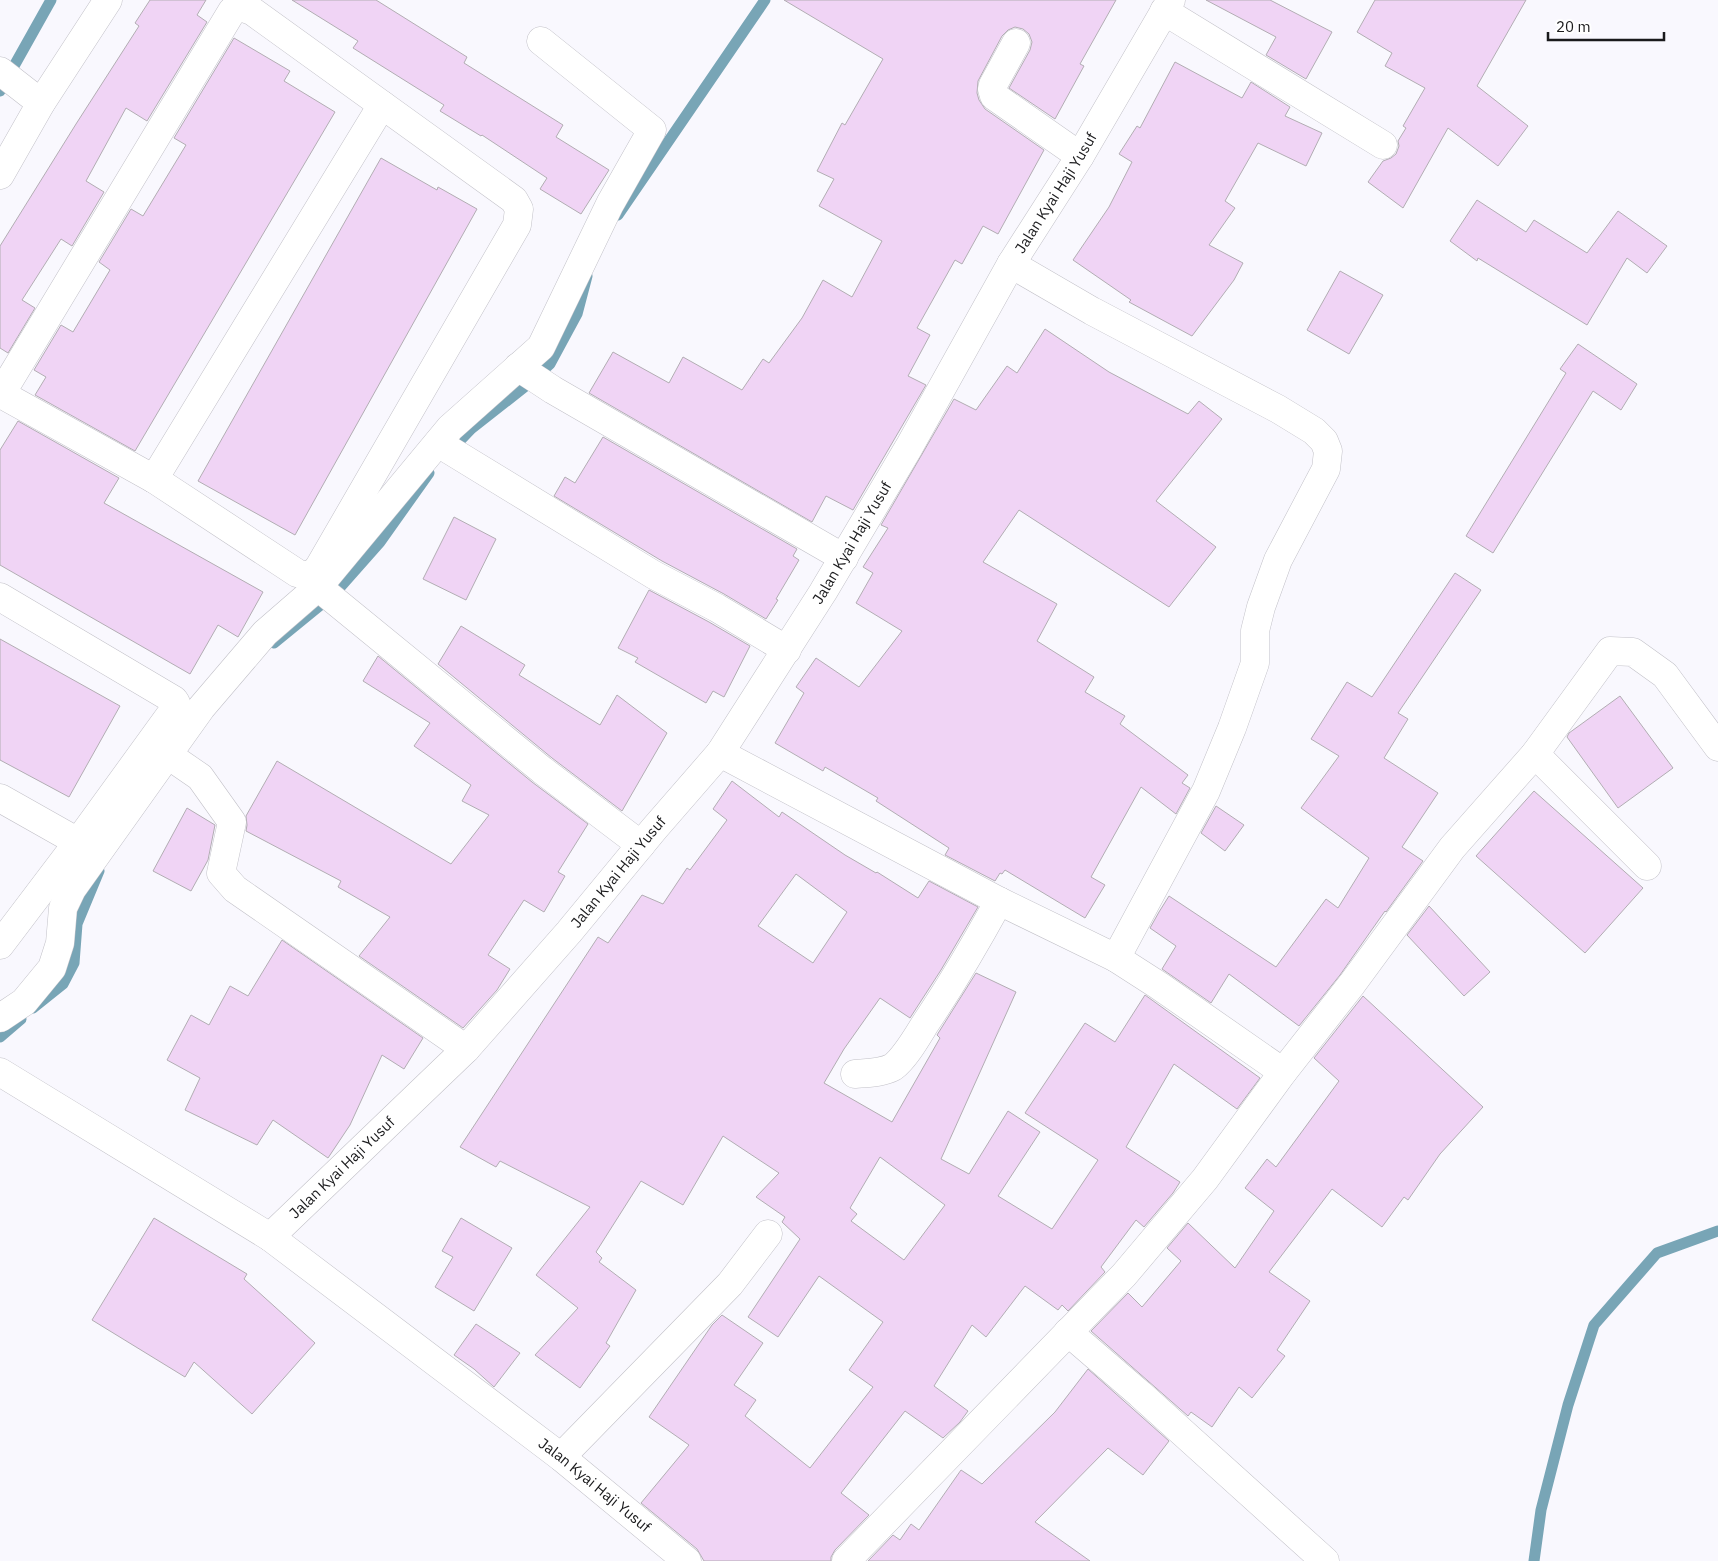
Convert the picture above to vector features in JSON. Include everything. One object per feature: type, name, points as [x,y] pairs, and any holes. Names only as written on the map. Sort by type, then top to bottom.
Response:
[{"type":"street","points":[[0,175],[21,88],[108,0]]},
{"type":"street","points":[[1168,6],[1383,145]]},
{"type":"street","name":"Jalan Kyai Haji Yusuf","points":[[687,1561],[561,1457],[270,1237],[466,1049],[569,932],[720,753],[788,650],[844,558],[909,447],[1011,264],[1080,156],[1168,6]]},
{"type":"street","points":[[242,7],[252,11],[514,200],[518,205],[520,212],[517,225],[319,567],[307,576],[297,574],[154,479],[0,394],[232,11],[236,8],[242,7]]},
{"type":"street","points":[[0,1018],[24,1002],[52,968],[60,943],[63,908],[72,889],[201,708],[265,634],[318,587],[450,428],[541,347],[610,204],[652,130],[541,41]]},
{"type":"street","points":[[1016,43],[993,85],[994,96],[1080,156]]},
{"type":"street","points":[[154,479],[382,105]]},
{"type":"street","points":[[1011,264],[1092,311],[1278,409],[1314,432],[1324,441],[1328,451],[1326,469],[1278,560],[1266,592],[1255,631],[1255,663],[1232,728],[1206,791],[1116,958]]},
{"type":"street","points":[[518,366],[552,390],[844,558]]},
{"type":"street","points":[[438,443],[654,575],[717,608],[788,650]]},
{"type":"street","points":[[318,587],[542,770],[641,846]]},
{"type":"street","points":[[0,597],[174,700],[176,703],[173,711],[78,842],[0,945]]},
{"type":"street","points":[[846,1561],[1124,1275],[1205,1179],[1452,848],[1534,754],[1610,651],[1633,652],[1665,675],[1718,747]]},
{"type":"street","points":[[720,753],[999,901],[1116,958],[1283,1072]]},
{"type":"street","points":[[1534,754],[1647,866]]},
{"type":"street","points":[[168,755],[200,777],[232,822],[221,873],[235,889],[466,1049]]},
{"type":"street","points":[[0,798],[78,842]]},
{"type":"street","points":[[855,1074],[882,1071],[895,1065],[912,1044],[966,961],[999,901]]},
{"type":"street","points":[[0,1072],[270,1237]]},
{"type":"street","points":[[561,1457],[730,1284],[768,1234]]},
{"type":"street","points":[[1068,1332],[1140,1394],[1325,1561]]},
{"type":"building","points":[[150,0],[206,0],[197,15],[207,22],[147,121],[126,108],[86,181],[104,192],[72,246],[61,239],[22,300],[35,308],[8,353],[0,348],[0,246],[139,26],[135,23]]},
{"type":"building","points":[[292,0],[376,0],[467,57],[464,63],[563,125],[556,137],[609,170],[581,214],[540,189],[547,178],[482,135],[440,111],[444,105],[353,48],[358,41]]},
{"type":"building","points":[[784,0],[1116,0],[1080,64],[1084,66],[1055,119],[1009,88],[1030,50],[1032,42],[1029,34],[1023,29],[1015,27],[1008,30],[1002,36],[978,81],[977,93],[979,100],[985,109],[1044,150],[998,234],[983,226],[962,264],[955,260],[917,328],[930,335],[908,376],[926,385],[853,510],[826,496],[812,522],[589,393],[613,352],[669,383],[683,357],[742,390],[763,359],[769,363],[802,318],[823,280],[852,297],[882,241],[819,206],[834,179],[817,171],[842,123],[845,125],[883,59]]},
{"type":"building","points":[[1206,0],[1270,0],[1332,32],[1306,79],[1266,55],[1276,37]]},
{"type":"building","points":[[1375,0],[1526,0],[1477,86],[1528,126],[1498,166],[1448,128],[1403,208],[1368,182],[1383,161],[1396,154],[1399,146],[1398,141],[1406,128],[1403,126],[1425,88],[1385,66],[1392,53],[1357,32]]},
{"type":"building","points":[[234,38],[290,71],[284,81],[335,112],[135,451],[35,395],[46,377],[34,370],[61,325],[73,332],[110,270],[99,262],[131,209],[143,216],[186,145],[174,138]]},
{"type":"building","points":[[1175,62],[1242,98],[1251,82],[1290,107],[1285,116],[1322,133],[1306,166],[1258,143],[1225,201],[1235,208],[1209,245],[1243,263],[1234,280],[1192,336],[1129,302],[1131,300],[1073,260],[1109,207],[1132,162],[1119,154],[1137,126],[1140,128]]},
{"type":"building","points":[[381,158],[437,190],[438,187],[477,209],[295,535],[198,481]]},
{"type":"building","points":[[1477,200],[1526,232],[1534,220],[1587,253],[1618,211],[1667,246],[1647,273],[1627,258],[1587,325],[1478,258],[1477,261],[1450,241]]},
{"type":"building","points":[[1340,271],[1383,295],[1349,354],[1307,330]]},
{"type":"building","points":[[1045,329],[1109,372],[1188,414],[1199,401],[1222,419],[1156,501],[1216,547],[1169,607],[1019,510],[983,562],[1057,604],[1037,641],[1094,677],[1085,692],[1125,716],[1120,724],[1188,775],[1182,783],[1190,788],[1176,814],[1141,787],[1091,877],[1105,885],[1085,918],[1005,870],[1002,874],[1000,873],[995,881],[945,855],[949,848],[876,801],[878,798],[825,767],[823,771],[775,743],[804,693],[796,687],[816,658],[859,687],[902,631],[856,603],[873,573],[863,567],[888,528],[881,525],[954,399],[976,410],[1007,366],[1017,373]]},
{"type":"building","points":[[1578,344],[1637,384],[1621,410],[1593,391],[1493,553],[1466,536],[1566,373],[1560,369]]},
{"type":"building","points":[[18,421],[119,478],[104,503],[263,592],[238,637],[218,625],[190,674],[0,565],[0,450]]},
{"type":"building","points":[[603,437],[797,549],[793,556],[799,560],[766,619],[662,561],[554,496],[565,477],[575,483]]},
{"type":"building","points":[[454,517],[496,539],[466,600],[423,579]]},
{"type":"building","points":[[1455,573],[1481,590],[1398,713],[1408,719],[1384,758],[1438,793],[1402,847],[1423,861],[1340,975],[1299,1026],[1229,974],[1211,1003],[1162,969],[1176,946],[1150,928],[1159,912],[1169,896],[1276,967],[1326,899],[1338,908],[1369,858],[1301,808],[1339,756],[1311,739],[1347,682],[1372,697]]},
{"type":"building","points":[[649,590],[750,646],[724,697],[713,691],[706,703],[635,662],[638,658],[618,648]]},
{"type":"building","points":[[461,626],[525,665],[519,675],[600,725],[617,695],[667,733],[622,811],[552,758],[438,664]]},
{"type":"building","points":[[0,639],[120,706],[69,797],[0,760]]},
{"type":"building","points":[[378,656],[532,782],[588,824],[558,872],[565,876],[544,912],[524,900],[488,955],[510,969],[497,990],[463,1028],[359,956],[390,917],[338,887],[341,881],[246,831],[246,816],[277,761],[451,864],[489,815],[462,801],[471,785],[414,746],[430,723],[363,681]]},
{"type":"building","points":[[1620,696],[1673,768],[1618,808],[1567,737],[1569,733]]},
{"type":"building","points":[[732,781],[779,817],[782,812],[845,855],[877,872],[918,898],[929,881],[978,907],[910,1018],[880,998],[844,1049],[824,1083],[892,1122],[940,1038],[937,1035],[976,973],[1016,992],[941,1159],[969,1174],[1008,1111],[1040,1132],[998,1196],[1052,1229],[1098,1160],[1025,1113],[1085,1023],[1115,1042],[1145,995],[1260,1078],[1237,1109],[1174,1064],[1126,1147],[1180,1182],[1173,1193],[1144,1227],[1136,1220],[1101,1267],[1105,1272],[1068,1311],[1062,1305],[1058,1310],[1025,1286],[986,1337],[972,1325],[934,1386],[968,1411],[960,1422],[943,1438],[905,1411],[841,1493],[869,1515],[835,1550],[831,1561],[704,1561],[697,1549],[641,1503],[689,1445],[649,1417],[712,1325],[722,1315],[763,1343],[734,1385],[756,1400],[745,1416],[810,1468],[873,1387],[849,1370],[883,1322],[819,1276],[778,1337],[748,1317],[800,1239],[782,1222],[785,1217],[756,1197],[779,1173],[723,1136],[683,1205],[641,1181],[596,1252],[602,1258],[599,1262],[636,1290],[606,1343],[610,1346],[580,1388],[535,1355],[578,1308],[536,1275],[590,1207],[500,1161],[496,1167],[460,1147],[598,937],[608,943],[642,895],[663,904],[687,868],[690,870],[727,820],[713,809]],"holes":[[[796,874],[847,912],[813,963],[758,926]],[[880,1157],[945,1205],[904,1260],[851,1221],[857,1214],[850,1208]]]},
{"type":"building","points":[[1534,791],[1643,888],[1585,953],[1476,856]]},
{"type":"building","points":[[1216,806],[1244,825],[1225,851],[1201,833]]},
{"type":"building","points":[[187,808],[215,825],[208,860],[191,891],[153,871]]},
{"type":"building","points":[[1429,906],[1490,972],[1464,996],[1407,935]]},
{"type":"building","points":[[282,940],[423,1038],[404,1069],[382,1055],[350,1125],[328,1158],[273,1120],[257,1145],[185,1110],[200,1078],[167,1060],[191,1015],[209,1025],[230,986],[248,996]]},
{"type":"building","points":[[1363,996],[1483,1107],[1440,1154],[1408,1200],[1404,1197],[1382,1227],[1332,1189],[1269,1272],[1310,1301],[1277,1350],[1285,1356],[1252,1398],[1239,1387],[1212,1427],[1191,1412],[1188,1416],[1091,1331],[1128,1293],[1142,1307],[1181,1261],[1167,1248],[1188,1223],[1235,1268],[1274,1211],[1245,1188],[1267,1159],[1276,1167],[1339,1081],[1314,1058]]},
{"type":"building","points":[[154,1218],[247,1274],[244,1279],[315,1343],[252,1414],[194,1362],[185,1377],[92,1320]]},
{"type":"building","points":[[461,1218],[512,1248],[474,1311],[435,1287],[453,1257],[442,1251]]},
{"type":"building","points":[[476,1324],[520,1353],[494,1387],[474,1369],[454,1355]]},
{"type":"building","points":[[1088,1369],[1169,1441],[1143,1475],[1108,1448],[1035,1522],[1090,1561],[868,1561],[893,1535],[900,1540],[911,1524],[919,1530],[961,1470],[982,1484],[1055,1412]]},
{"type":"waterway","points":[[0,91],[51,0]]},
{"type":"waterway","points":[[618,215],[765,0]]},
{"type":"waterway","points":[[450,451],[471,429],[527,385],[550,364],[577,314],[587,276]]},
{"type":"waterway","points":[[274,643],[334,594],[380,542],[429,473]]},
{"type":"waterway","points":[[33,1008],[63,984],[74,963],[77,924],[99,871]]},
{"type":"waterway","points":[[0,1037],[21,1019]]},
{"type":"waterway","points":[[1534,1561],[1541,1510],[1568,1405],[1594,1325],[1657,1253],[1718,1231]]}]
